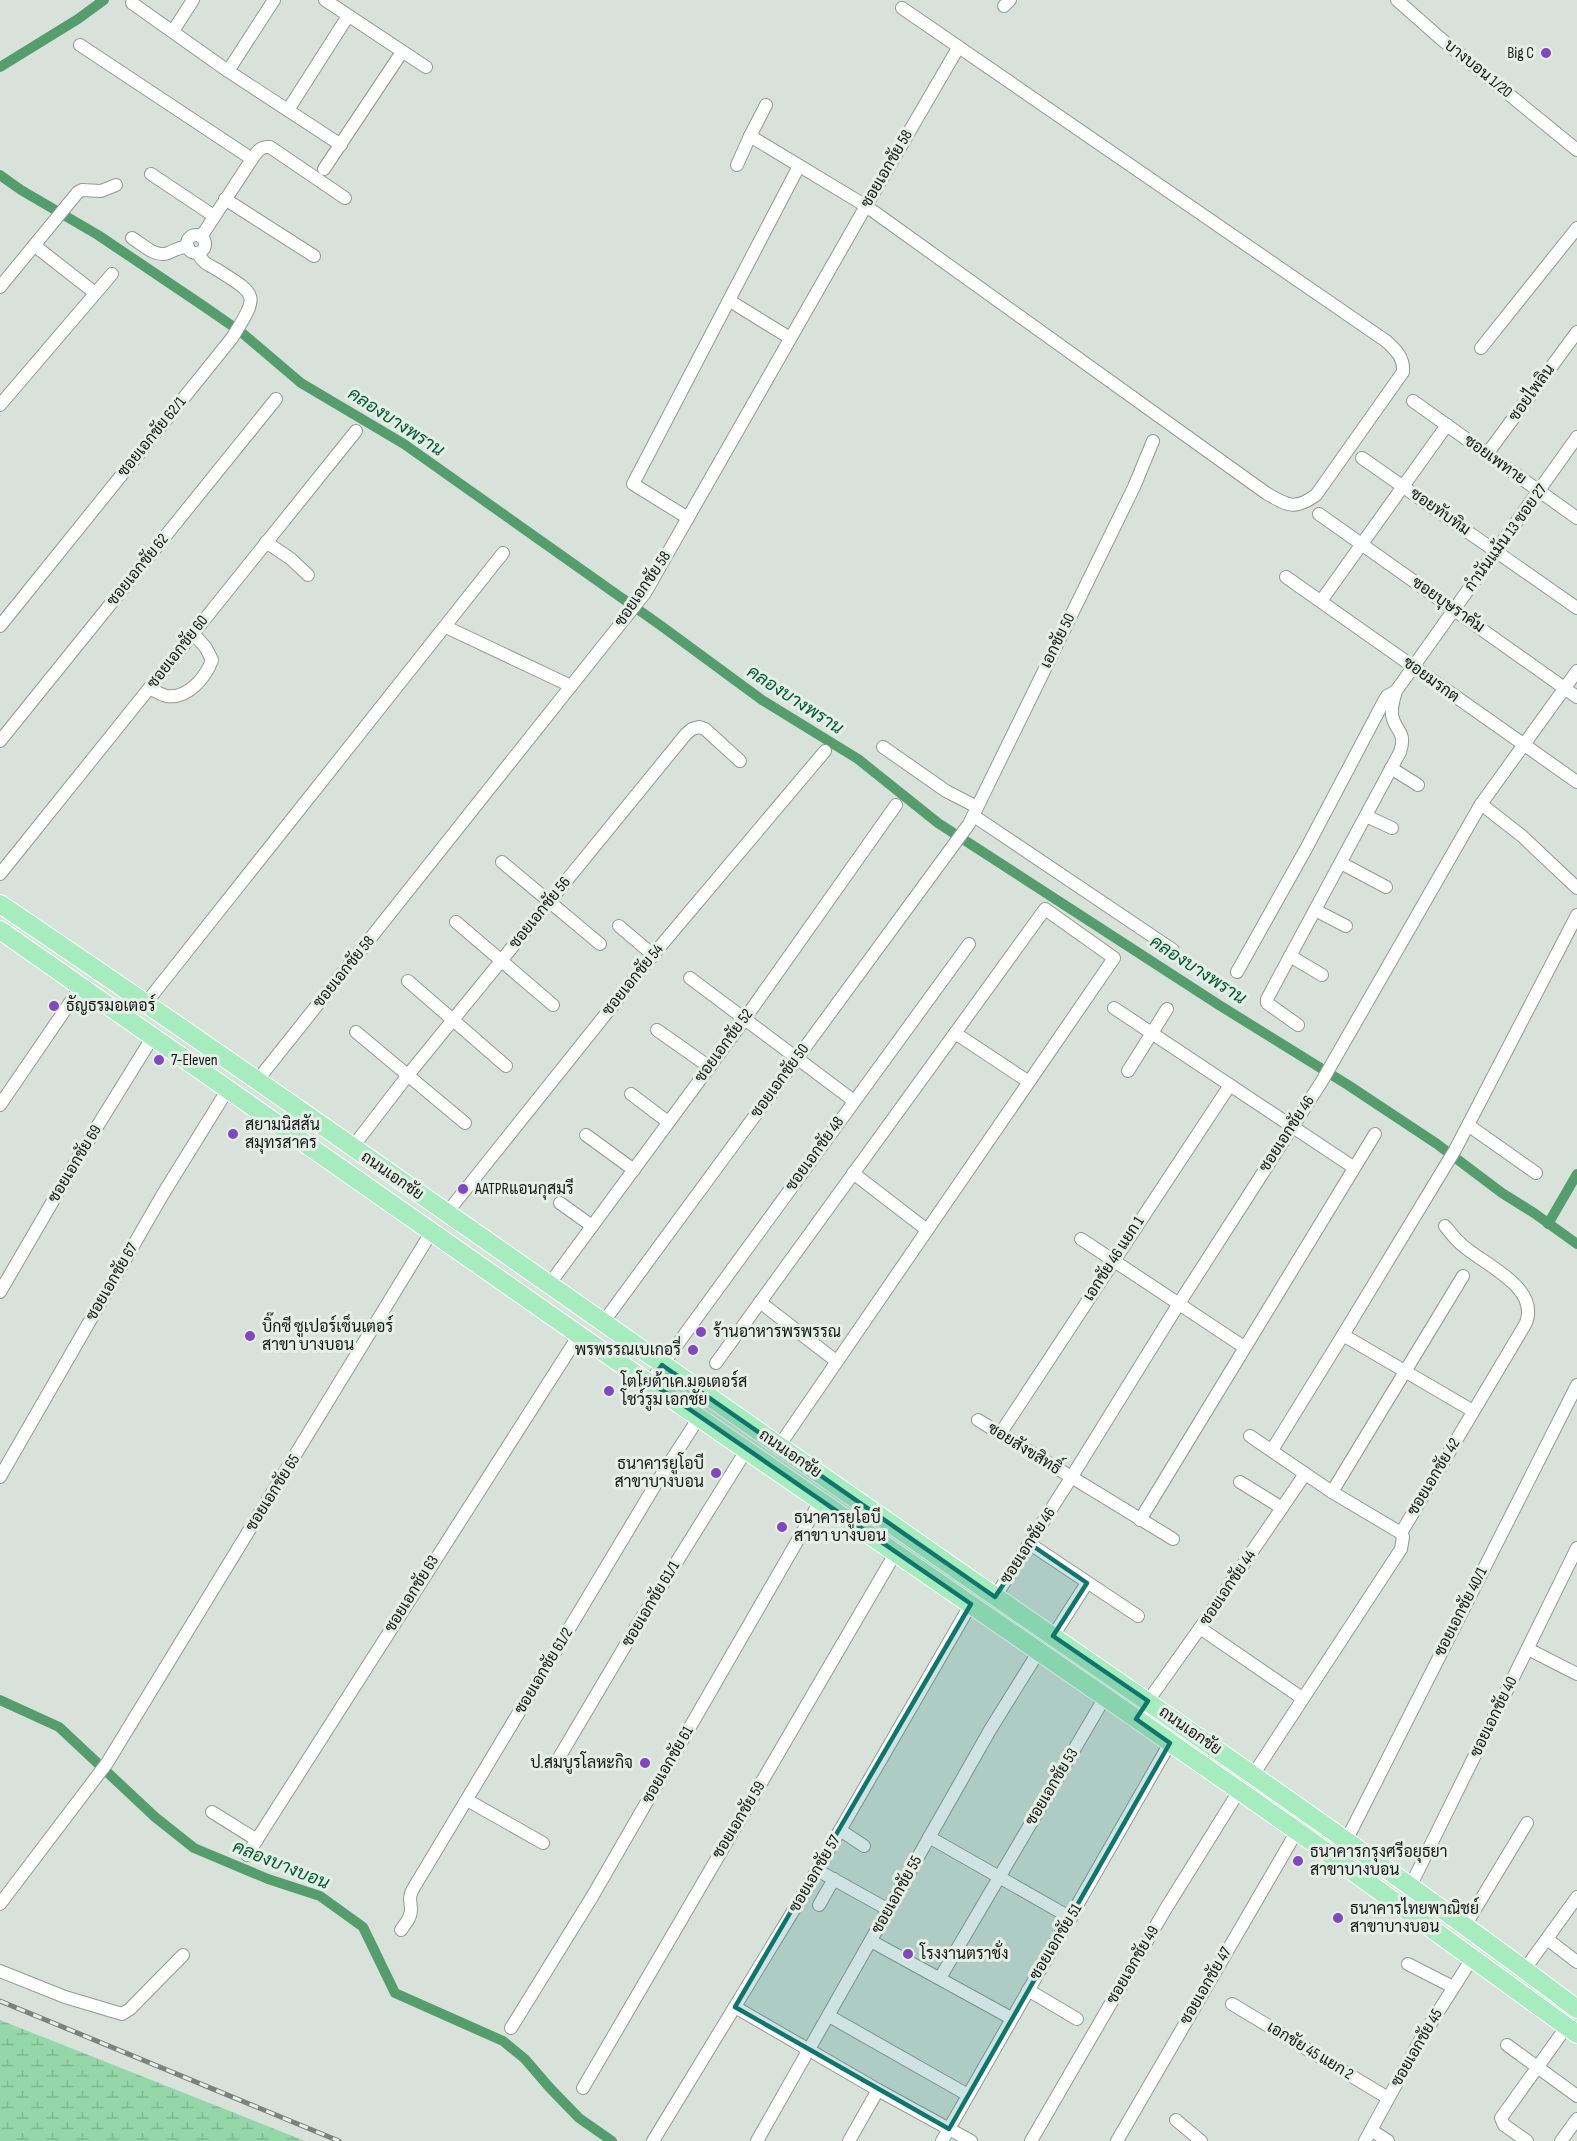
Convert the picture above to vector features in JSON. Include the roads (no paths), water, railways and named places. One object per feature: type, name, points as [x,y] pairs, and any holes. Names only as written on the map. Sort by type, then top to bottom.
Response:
[{"type":"main road","name":"ถนนเอกชัย","points":[[0,904],[146,1003],[602,1324],[1148,1701],[1346,1840],[1577,2009]]},
{"type":"main road","name":"ถนนเอกชัย","points":[[1,932],[579,1335],[1106,1697],[1297,1831],[1572,2030]]},
{"type":"main road","points":[[1136,1719],[1148,1701]]},
{"type":"street","points":[[173,31],[193,0]]},
{"type":"street","points":[[228,71],[274,0]]},
{"type":"street","points":[[325,0],[426,67]]},
{"type":"street","name":"บางบอน 1/20","points":[[1397,0],[1577,150]]},
{"type":"street","points":[[132,3],[228,71],[341,145]]},
{"type":"street","points":[[750,136],[866,206],[1266,493],[1286,505],[1299,505],[1316,495],[1403,372],[1404,362],[1397,351],[1386,341],[902,8]]},
{"type":"street","points":[[288,110],[348,16]]},
{"type":"street","points":[[80,45],[252,159]]},
{"type":"street","name":"ซอยเอกชัย 58","points":[[256,1082],[645,593],[958,48]]},
{"type":"street","points":[[324,169],[402,52]]},
{"type":"street","points":[[737,165],[766,105]]},
{"type":"street","points":[[132,238],[159,255],[181,246],[193,250],[205,246],[201,237],[260,148],[270,147],[345,198]]},
{"type":"street","points":[[688,518],[633,484],[799,166]]},
{"type":"street","points":[[151,174],[214,216]]},
{"type":"street","points":[[0,287],[73,197],[82,190],[101,190],[116,185]]},
{"type":"street","points":[[225,199],[314,256]]},
{"type":"street","points":[[1481,348],[1577,228]]},
{"type":"street","points":[[35,246],[95,293]]},
{"type":"street","name":"ซอยเอกชัย 62/1","points":[[0,626],[232,338],[249,310],[251,300],[246,288],[204,262],[193,250]]},
{"type":"street","points":[[0,405],[112,274]]},
{"type":"street","points":[[730,301],[790,338]]},
{"type":"street","name":"ซอยไพลิน","points":[[1487,454],[1577,332]]},
{"type":"street","name":"ซอยเอกชัย 62","points":[[0,741],[276,399]]},
{"type":"street","name":"ซอยเพทาย","points":[[1413,401],[1577,518]]},
{"type":"street","points":[[1321,601],[1447,425]]},
{"type":"street","name":"ซอยเอกชัย 60","points":[[0,873],[356,431]]},
{"type":"street","name":"กำนันแม้น 13 ซอย 27","points":[[1237,972],[1307,847],[1387,696],[1396,690],[1414,667],[1577,437]]},
{"type":"street","name":"เอกชัย 50","points":[[958,839],[973,816],[1134,487],[1153,441]]},
{"type":"street","name":"ซอยทับทิม","points":[[1362,458],[1577,608]]},
{"type":"street","name":"ซอยบุษราคัม","points":[[1319,514],[1577,696]]},
{"type":"street","points":[[266,542],[291,559],[308,575]]},
{"type":"street","points":[[146,1003],[503,553]]},
{"type":"street","name":"ซอยมรกต","points":[[1286,577],[1577,782]]},
{"type":"street","points":[[446,627],[571,686]]},
{"type":"street","points":[[150,688],[165,696],[176,696],[188,692],[208,670],[212,660],[206,648],[193,633]]},
{"type":"street","name":"ซอยเอกชัย 46","points":[[995,1597],[1322,1081],[1481,804],[1577,671]]},
{"type":"street","points":[[1298,1025],[1267,1003],[1267,999],[1404,742],[1393,718],[1396,690]]},
{"type":"street","name":"ซอยเอกชัย 56","points":[[352,1148],[501,960],[692,729],[699,727],[705,729],[740,761]]},
{"type":"street","points":[[883,747],[946,791],[973,816],[1173,950]]},
{"type":"street","name":"ซอยเอกชัย 54","points":[[446,1214],[653,955],[825,751]]},
{"type":"street","points":[[1391,768],[1418,785]]},
{"type":"street","points":[[1481,804],[1522,836],[1577,888]]},
{"type":"street","name":"ซอยเอกชัย 52","points":[[548,1286],[744,1020],[896,805]]},
{"type":"street","points":[[1366,816],[1392,828]]},
{"type":"street","name":"ซอยเอกชัย 50","points":[[602,1324],[958,839]]},
{"type":"street","points":[[502,862],[600,944]]},
{"type":"street","points":[[1341,863],[1386,887]]},
{"type":"street","points":[[716,1363],[1045,909],[1114,958],[779,1446]]},
{"type":"street","points":[[1315,910],[1346,926]]},
{"type":"street","points":[[1272,1450],[1453,1152],[1577,915]]},
{"type":"street","points":[[456,922],[553,1005]]},
{"type":"street","points":[[619,926],[653,955]]},
{"type":"street","name":"ซอยเอกชัย 48","points":[[650,1382],[969,944]]},
{"type":"street","points":[[1290,956],[1322,975]]},
{"type":"street","points":[[690,978],[854,1101]]},
{"type":"street","points":[[408,981],[506,1066]]},
{"type":"street","points":[[0,1105],[81,988]]},
{"type":"street","points":[[1114,1008],[1353,1167]]},
{"type":"street","points":[[1128,1071],[1167,1009]]},
{"type":"street","points":[[657,1030],[708,1066]]},
{"type":"street","points":[[356,1032],[465,1123]]},
{"type":"street","points":[[955,1033],[1029,1082]]},
{"type":"street","name":"ซอยเอกชัย 69","points":[[0,1292],[82,1151],[152,1038]]},
{"type":"street","name":"เอกชัย 46 แยก 1","points":[[999,1434],[1230,1085]]},
{"type":"street","name":"ซอยเอกชัย 67","points":[[0,1477],[163,1194],[228,1089]]},
{"type":"street","points":[[632,1094],[668,1122]]},
{"type":"street","points":[[1468,1125],[1536,1173]]},
{"type":"street","points":[[1140,1520],[1375,1134]]},
{"type":"street","points":[[586,1135],[634,1170]]},
{"type":"street","points":[[853,1173],[927,1230]]},
{"type":"street","points":[[560,1203],[592,1226]]},
{"type":"street","name":"ซอยเอกชัย 42","points":[[1253,1775],[1401,1549],[1403,1537],[1401,1533],[1530,1313],[1525,1299],[1504,1274],[1461,1245],[1445,1226]]},
{"type":"street","name":"ซอยเอกชัย 65","points":[[0,1904],[95,1779],[112,1753],[432,1231]]},
{"type":"street","points":[[1081,1239],[1244,1347]]},
{"type":"street","points":[[1332,1492],[1463,1276]]},
{"type":"street","points":[[760,1302],[836,1361]]},
{"type":"street","name":"ซอยเอกชัย 63","points":[[247,1855],[579,1335]]},
{"type":"street","points":[[1343,1335],[1473,1411]]},
{"type":"street","name":"ซอยเอกชัย 40/1","points":[[1346,1840],[1577,1385]]},
{"type":"street","name":"ซอยเอกชัย 61/2","points":[[401,1930],[410,1917],[410,1895],[651,1492],[700,1416]]},
{"type":"street","name":"ซอยสังขสิทธิ์","points":[[978,1420],[1173,1539]]},
{"type":"street","points":[[1250,1436],[1332,1492],[1401,1533]]},
{"type":"street","name":"ซอยเอกชัย 61/1","points":[[557,1761],[747,1449]]},
{"type":"street","name":"ซอยเอกชัย 44","points":[[1148,1701],[1200,1629],[1305,1473]]},
{"type":"street","points":[[1240,1482],[1282,1508]]},
{"type":"street","name":"ซอยเอกชัย 61","points":[[511,2028],[592,1897],[821,1500]]},
{"type":"street","points":[[1030,1544],[1138,1616]]},
{"type":"street","name":"ซอยเอกชัย 40","points":[[1410,1887],[1577,1548]]},
{"type":"street","name":"ซอยเอกชัย 59","points":[[583,2088],[896,1552]]},
{"type":"street","points":[[1053,1636],[1087,1583]]},
{"type":"street","name":"ซอยเอกชัย 57","points":[[653,2141],[817,1870],[971,1604]]},
{"type":"street","points":[[1200,1629],[1302,1698]]},
{"type":"street","points":[[1528,1649],[1577,1674]]},
{"type":"street","name":"ซอยเอกชัย 55","points":[[757,2141],[990,1730],[1039,1651]]},
{"type":"street","name":"ซอยเอกชัย 53","points":[[940,1978],[1106,1697]]},
{"type":"street","name":"ซอยเอกชัย 51","points":[[942,2141],[1170,1743]]},
{"type":"street","name":"ซอยเอกชัย 49","points":[[1031,2141],[1165,1910],[1239,1791]]},
{"type":"street","points":[[467,1800],[543,1843]]},
{"type":"street","points":[[213,1812],[257,1840]]},
{"type":"street","points":[[1465,1926],[1527,1823]]},
{"type":"street","points":[[840,1830],[864,1846]]},
{"type":"street","name":"ซอยเอกชัย 47","points":[[1117,2141],[1297,1831]]},
{"type":"street","points":[[929,1837],[1071,1917]]},
{"type":"street","points":[[817,1870],[889,1910]]},
{"type":"street","points":[[819,1905],[834,1879]]},
{"type":"street","points":[[1525,1969],[1577,1897]]},
{"type":"street","points":[[1547,1939],[1577,1962]]},
{"type":"street","points":[[871,1941],[1011,2018]]},
{"type":"street","points":[[0,1971],[64,1997],[122,2014],[130,2009],[183,1955]]},
{"type":"street","name":"ซอยเอกชัย 45","points":[[1368,2135],[1422,2037],[1473,1957]]},
{"type":"street","points":[[1408,1964],[1453,1987]]},
{"type":"street","points":[[1028,1990],[1077,2019]]},
{"type":"street","name":"เอกชัย 45 แยก 2","points":[[1232,2004],[1388,2098]]},
{"type":"street","points":[[735,2007],[971,2141]]},
{"type":"street","points":[[829,2016],[968,2095]]},
{"type":"street","points":[[1527,2141],[1504,2125],[1501,2118],[1538,2067],[1572,2030]]},
{"type":"street","points":[[1507,2045],[1577,2096]]},
{"type":"street","points":[[849,2141],[878,2090]]},
{"type":"street","points":[[1561,2141],[1577,2119]]},
{"type":"street","points":[[1176,2120],[1201,2141]]},
{"type":"street","points":[[1368,2135],[1388,2141]]},
{"type":"waterway","points":[[0,67],[78,19],[104,0]]},
{"type":"waterway","name":"คลองบางพราน","points":[[0,175],[21,190],[98,235],[202,305],[241,332],[301,383],[404,444],[762,700],[858,759],[938,823],[1219,1005],[1348,1085],[1437,1144],[1502,1193],[1577,1244]]},
{"type":"waterway","points":[[1548,1224],[1577,1174]]},
{"type":"waterway","name":"คลองบางบอน","points":[[0,1700],[59,1727],[155,1817],[194,1848],[268,1879],[320,1896],[363,1927],[395,1993],[503,2041],[525,2059],[579,2118],[612,2141]]},
{"type":"railway","points":[[0,2001],[339,2141]]},
{"type":"place","name":"Big C","points":[[1546,53]]},
{"type":"place","name":"ธัญธรมอเตอร์","points":[[54,1006]]},
{"type":"place","name":"7-Eleven","points":[[159,1060]]},
{"type":"place","name":"สยามนิสสัน สมุทรสาคร","points":[[233,1134]]},
{"type":"place","name":"AATPRแอนกุสมรี","points":[[463,1189]]},
{"type":"place","name":"ร้านอาหารพรพรรณ","points":[[701,1332]]},
{"type":"place","name":"บิ๊กซี ซูเปอร์เซ็นเตอร์ สาขา บางบอน","points":[[250,1336]]},
{"type":"place","name":"พรพรรณเบเกอรี่","points":[[693,1350]]},
{"type":"place","name":"โตโยต้าเค.มอเตอร์ส โชว์รูม เอกชัย","points":[[609,1391]]},
{"type":"place","name":"ธนาคารยูโอบี สาขาบางบอน","points":[[716,1473]]},
{"type":"place","name":"ธนาคารยูโอบี สาขา บางบอน","points":[[782,1527]]},
{"type":"place","name":"ป.สมบูรโลหะกิจ","points":[[645,1763]]},
{"type":"place","name":"ธนาคารกรุงศรีอยุธยา สาขาบางบอน","points":[[1298,1861]]},
{"type":"place","name":"ธนาคารไทยพาณิชย์ สาขาบางบอน","points":[[1338,1918]]},
{"type":"place","name":"โรงงานตราชั่ง","points":[[908,1954]]}]
